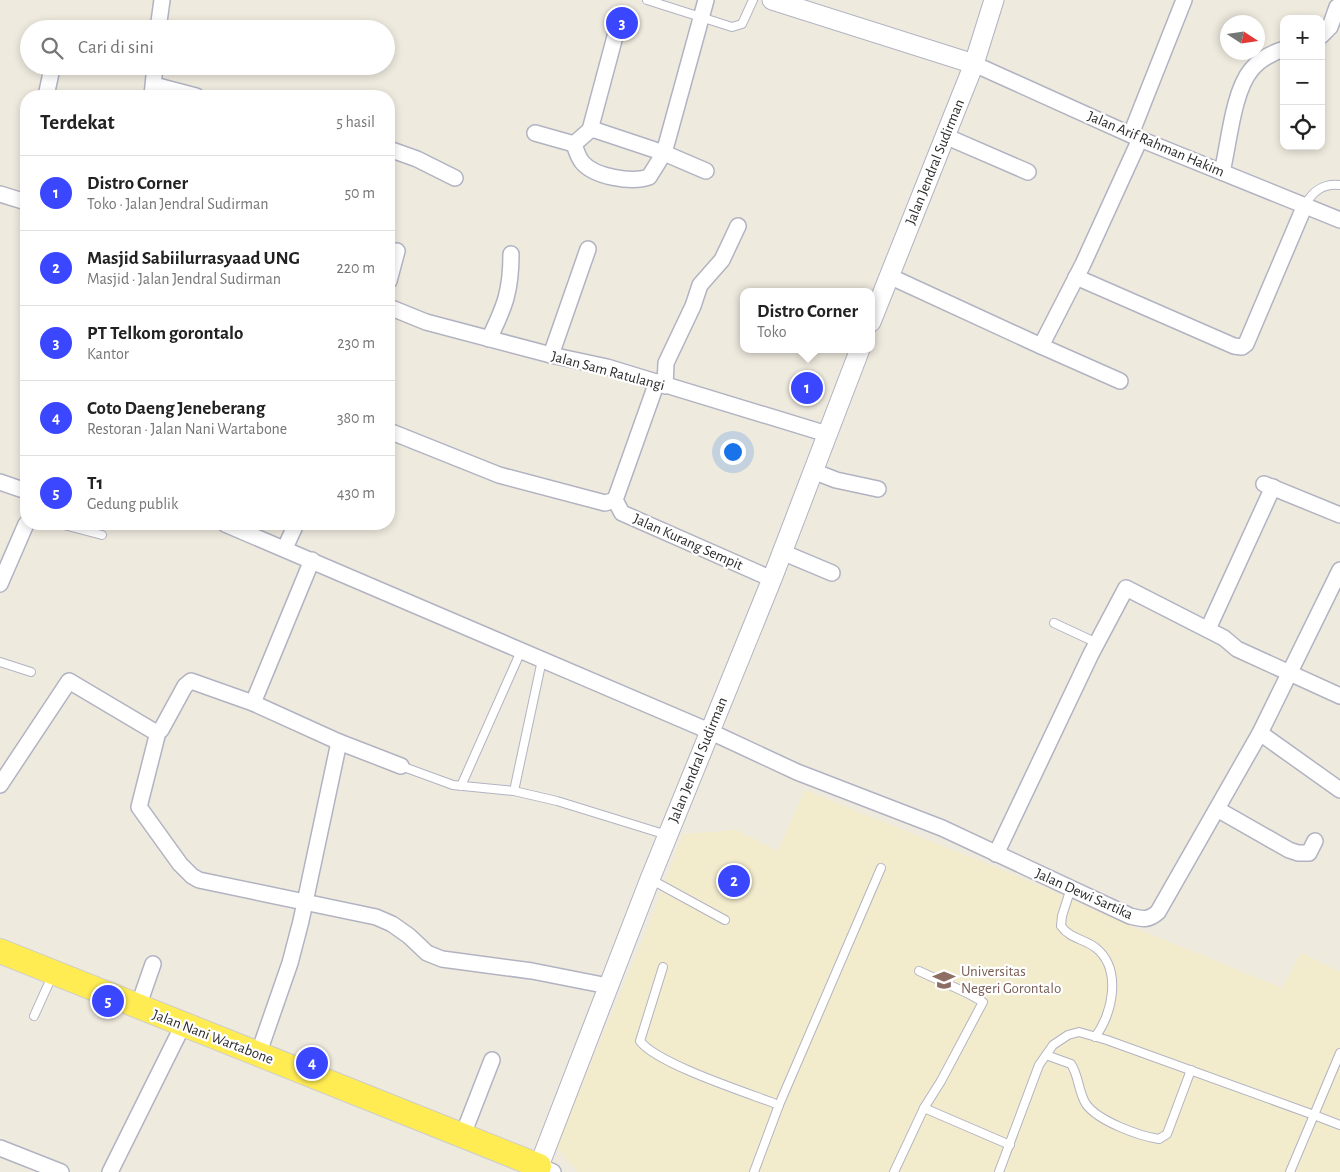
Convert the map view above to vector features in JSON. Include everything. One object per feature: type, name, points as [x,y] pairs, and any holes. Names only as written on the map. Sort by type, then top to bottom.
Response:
[{"type":"main road","name":"Jalan Nani Wartabone","points":[[0,951],[543,1170]]},
{"type":"street","points":[[159,20],[162,0]]},
{"type":"street","points":[[574,144],[579,157],[588,168],[622,179],[639,180],[649,177],[664,153],[706,0]]},
{"type":"street","points":[[772,0],[974,64]]},
{"type":"street","name":"Jalan Jendral Sudirman","points":[[875,312],[974,64],[994,0]]},
{"type":"street","points":[[1041,346],[1076,277],[1136,136],[1184,0]]},
{"type":"street","points":[[1325,32],[1330,27],[1337,7]]},
{"type":"street","points":[[574,144],[590,130],[621,14]]},
{"type":"street","points":[[1222,172],[1237,106],[1247,75],[1264,59],[1280,50]]},
{"type":"street","name":"Jalan Arif Rahman Hakim","points":[[974,64],[1136,136],[1340,220]]},
{"type":"street","points":[[47,90],[51,75]]},
{"type":"street","points":[[153,90],[154,75]]},
{"type":"street","points":[[590,130],[607,133],[664,153],[706,171]]},
{"type":"street","points":[[535,133],[574,144]]},
{"type":"street","points":[[945,136],[1028,172]]},
{"type":"street","points":[[395,151],[417,159],[455,178]]},
{"type":"street","points":[[0,194],[20,196]]},
{"type":"street","points":[[1076,277],[1234,346],[1242,347],[1246,344],[1305,205]]},
{"type":"street","points":[[395,434],[499,475],[605,503],[615,500],[661,384],[666,363],[693,306],[700,285],[722,260],[738,226]]},
{"type":"street","points":[[551,355],[588,249]]},
{"type":"street","points":[[395,258],[397,251]]},
{"type":"street","points":[[489,339],[501,316],[511,283],[511,254]]},
{"type":"street","points":[[889,276],[1120,381]]},
{"type":"street","name":"Jalan Sam Ratulangi","points":[[395,309],[426,322],[551,355],[607,367],[827,434]]},
{"type":"street","name":"Jalan Jendral Sudirman","points":[[543,1170],[608,986],[667,835],[772,579],[858,353]]},
{"type":"street","points":[[813,470],[854,485],[878,489]]},
{"type":"street","points":[[0,482],[20,489]]},
{"type":"street","points":[[1208,629],[1268,485],[1340,515]]},
{"type":"street","name":"Jalan Kurang Sempit","points":[[615,500],[622,513],[772,579]]},
{"type":"street","points":[[0,584],[23,530]]},
{"type":"street","name":"Jalan Dewi Sartika","points":[[240,530],[709,731],[797,772],[942,828],[1130,916],[1144,920],[1158,912],[1217,809],[1260,733],[1339,576]]},
{"type":"street","points":[[285,548],[293,530]]},
{"type":"street","points":[[782,552],[832,573]]},
{"type":"street","points":[[253,703],[312,560]]},
{"type":"street","points":[[996,854],[1097,643],[1126,588],[1208,629],[1224,638],[1237,649],[1340,696]]},
{"type":"street","points":[[0,785],[69,681],[158,732]]},
{"type":"street","points":[[401,766],[339,742],[253,703],[191,681],[185,686],[162,730],[158,732],[138,806],[180,864],[199,880],[304,900],[376,917],[403,932],[427,953],[442,959],[524,970],[608,986]]},
{"type":"street","points":[[1260,733],[1340,790]]},
{"type":"street","points":[[258,1054],[290,963],[339,742]]},
{"type":"street","points":[[1217,809],[1298,854],[1309,852],[1316,841]]},
{"type":"street","points":[[138,1007],[153,964]]},
{"type":"street","points":[[110,1172],[183,1025]]},
{"type":"street","points":[[462,1137],[492,1060]]},
{"type":"street","points":[[0,1148],[61,1172]]},
{"type":"lane","points":[[647,0],[701,18],[737,27],[742,24],[753,0]]},
{"type":"lane","points":[[1305,205],[1312,194],[1322,186],[1340,185]]},
{"type":"lane","points":[[83,530],[102,535]]},
{"type":"lane","points":[[1054,623],[1097,643]]},
{"type":"lane","points":[[461,786],[521,651]]},
{"type":"lane","points":[[514,792],[542,660]]},
{"type":"lane","points":[[0,662],[31,672]]},
{"type":"lane","points":[[401,766],[461,786],[514,792],[557,801],[667,835]]},
{"type":"lane","points":[[754,1172],[881,868]]},
{"type":"lane","points":[[650,879],[725,920]]},
{"type":"lane","points":[[1071,888],[1062,916],[1061,926],[1074,938],[1094,947],[1109,965],[1112,988],[1109,1008],[1103,1026],[1095,1037]]},
{"type":"lane","points":[[663,966],[640,1041],[645,1048],[669,1062],[780,1106]]},
{"type":"lane","points":[[894,1172],[924,1108],[942,1081],[983,1002],[967,992],[919,971]]},
{"type":"lane","points":[[34,1016],[54,972]]},
{"type":"lane","points":[[1000,1172],[1039,1065],[1053,1045],[1068,1035],[1079,1032],[1191,1070],[1340,1125]]},
{"type":"lane","points":[[1290,1172],[1340,1053]]},
{"type":"lane","points":[[1046,1055],[1071,1064],[1084,1098],[1095,1112],[1139,1134],[1159,1139],[1167,1134],[1191,1070]]},
{"type":"lane","points":[[924,1108],[1010,1145]]},
{"type":"shaded area","name":"Universitas Negeri Gorontalo","points":[[805,790],[1046,888],[1143,931],[1282,988],[1301,953],[1340,972],[1340,1172],[578,1172],[556,1146],[646,932],[683,834],[736,830],[778,851]]},
{"type":"place","name":"PT Telkom gorontalo","points":[[622,23]]},
{"type":"place","name":"Distro Corner","points":[[807,388]]},
{"type":"place","name":"Masjid Sabiilurrasyaad UNG","points":[[734,881]]},
{"type":"place","name":"Universitas Negeri Gorontalo","points":[[944,980]]},
{"type":"place","name":"T1","points":[[108,1001]]},
{"type":"place","name":"Coto Daeng Jeneberang","points":[[312,1063]]}]
